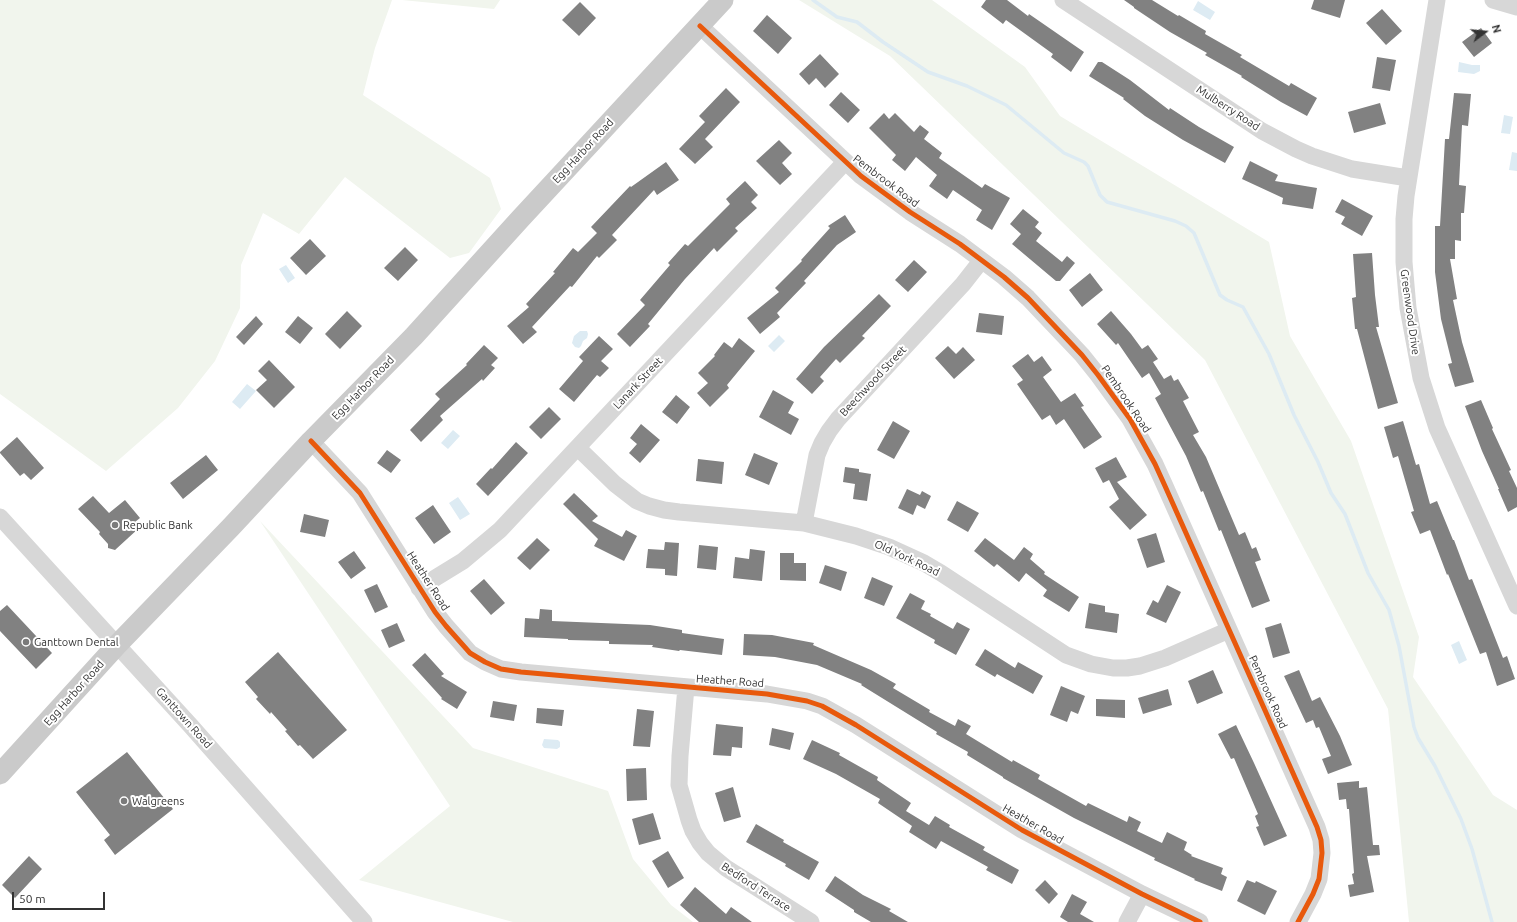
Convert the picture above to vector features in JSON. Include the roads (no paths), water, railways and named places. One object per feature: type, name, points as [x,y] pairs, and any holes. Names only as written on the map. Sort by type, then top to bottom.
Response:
[{"type":"main road","name":"Egg Harbor Road","points":[[0,774],[116,645],[231,527],[311,441],[414,336],[723,0]]},
{"type":"street","name":"Mulberry Road","points":[[1064,0],[1262,131],[1296,149],[1312,156],[1352,169],[1408,178]]},
{"type":"street","name":"Greenwood Drive","points":[[1437,0],[1408,178],[1404,219],[1405,284],[1421,378],[1437,428],[1516,602]]},
{"type":"street","points":[[1493,0],[1517,7]]},
{"type":"street","name":"Pembrook Road","points":[[700,26],[845,162],[910,212],[960,244],[1004,277],[1046,316],[1098,375],[1130,419],[1158,469],[1314,819],[1321,840],[1322,853],[1319,879],[1298,922]]},
{"type":"street","name":"Lanark Street","points":[[419,588],[463,561],[489,541],[845,162]]},
{"type":"street","name":"Beechwood Street","points":[[804,523],[817,455],[829,431],[838,419],[963,284],[981,261]]},
{"type":"street","name":"Heather Road","points":[[311,441],[360,493],[419,588],[446,626],[470,652],[485,662],[501,669],[528,673],[768,694],[807,701],[822,706],[856,725],[1022,830],[1142,894],[1200,922]]},
{"type":"street","name":"Old York Road","points":[[578,448],[615,484],[637,501],[649,506],[679,512],[804,523],[841,531],[873,541],[924,563],[1054,648],[1066,655],[1091,664],[1113,668],[1140,666],[1154,662],[1229,630]]},
{"type":"street","name":"Ganttown Road","points":[[0,518],[190,725],[364,922]]},
{"type":"street","name":"Bedford Terrace","points":[[686,687],[679,785],[688,820],[693,831],[700,843],[717,862],[811,922]]},
{"type":"street","points":[[1127,922],[1142,894]]},
{"type":"waterway","points":[[813,0],[837,17],[857,22],[883,42],[928,72],[967,86],[1006,105],[1064,153],[1084,162],[1088,166],[1100,195],[1107,202],[1175,221],[1186,226],[1194,233],[1220,295],[1243,307],[1269,354],[1294,415],[1318,462],[1331,493],[1345,514],[1368,573],[1389,610],[1399,646],[1414,727],[1418,738],[1435,766],[1461,819],[1472,849],[1492,922]]},
{"type":"place","name":"Republic Bank","points":[[115,525]]},
{"type":"place","name":"Ganttown Dental","points":[[26,642]]},
{"type":"place","name":"Walgreens","points":[[124,801]]}]
